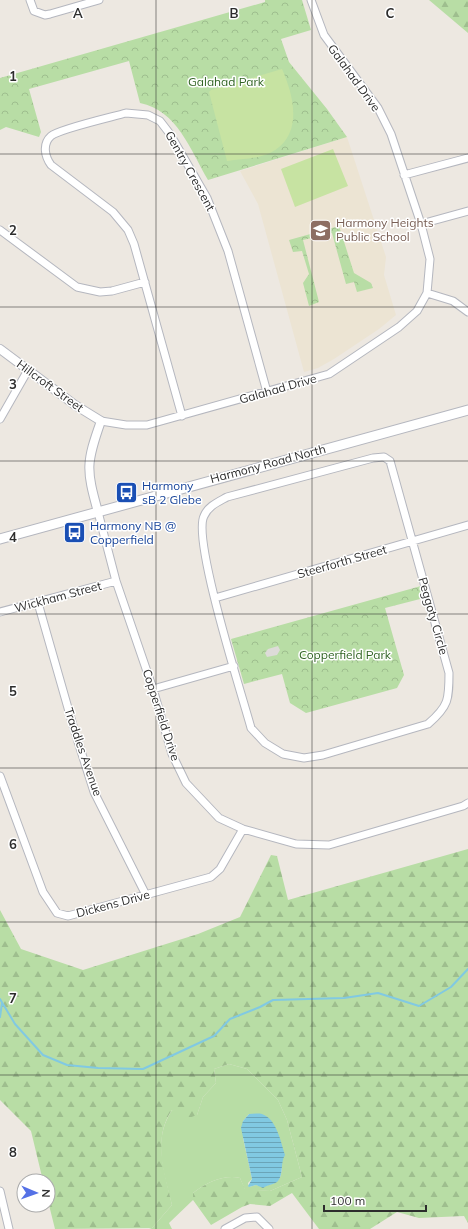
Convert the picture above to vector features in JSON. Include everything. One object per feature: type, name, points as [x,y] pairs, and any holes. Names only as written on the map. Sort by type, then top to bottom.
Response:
[{"type":"main road","name":"Harmony Road North","points":[[0,539],[468,410]]},
{"type":"street","points":[[30,0],[34,11],[45,15],[99,0]]},
{"type":"street","name":"Galahad Drive","points":[[101,421],[126,425],[147,425],[329,374],[399,327],[417,311],[427,293],[430,259],[421,224],[385,121],[378,108],[324,36],[311,0]]},
{"type":"street","name":"Gentry Crescent","points":[[182,416],[134,244],[120,220],[113,212],[51,165],[47,159],[46,147],[47,141],[56,133],[126,113],[148,114],[155,117],[166,127],[207,198],[224,237],[267,392]]},
{"type":"street","points":[[404,175],[468,158]]},
{"type":"street","points":[[421,224],[468,211]]},
{"type":"street","points":[[0,230],[77,287],[100,292],[112,291],[145,282]]},
{"type":"street","points":[[427,293],[453,301],[468,312]]},
{"type":"street","name":"Hillcroft Street","points":[[0,349],[75,405],[101,421]]},
{"type":"street","points":[[0,419],[28,370]]},
{"type":"street","points":[[98,512],[88,470],[91,450],[101,421]]},
{"type":"street","name":"Peggoty Circle","points":[[384,457],[390,461],[412,542],[449,673],[449,696],[441,712],[428,724],[323,755],[304,758],[283,754],[265,743],[252,728],[215,598],[206,565],[202,532],[203,516],[211,506],[227,497],[373,458],[384,457]]},
{"type":"street","name":"Copperfield Drive","points":[[98,512],[116,581],[153,689],[172,754],[186,783],[219,818],[243,829],[296,844],[329,845],[463,806],[468,803]]},
{"type":"street","name":"Steerforth Street","points":[[215,598],[468,525]]},
{"type":"street","name":"Wickham Street","points":[[0,612],[116,581]]},
{"type":"street","name":"Traddles Avenue","points":[[38,603],[74,729],[94,792],[146,895]]},
{"type":"street","points":[[153,689],[234,666]]},
{"type":"street","name":"Dickens Drive","points":[[0,776],[43,892],[57,914],[68,916],[211,877],[220,869],[243,829]]},
{"type":"street","points":[[0,1191],[9,1229]]},
{"type":"street","points":[[225,1229],[245,1218],[257,1217],[269,1229]]},
{"type":"shaded area","name":"Harmony Heights Public School","points":[[347,137],[386,257],[384,275],[396,315],[379,329],[334,359],[318,368],[304,372],[258,204],[240,171]]},
{"type":"shaded area","points":[[278,646],[280,650],[277,655],[267,657],[265,653],[268,649]]},
{"type":"green space","name":"Galahad Park","points":[[265,0],[302,0],[311,30],[281,39],[289,62],[327,109],[347,137],[208,180],[182,133],[164,114],[153,107],[140,103],[129,61],[29,89],[41,132],[39,137],[6,127],[0,130],[0,78],[265,2]]},
{"type":"green space","points":[[429,0],[468,0],[468,33]]},
{"type":"green space","points":[[282,69],[290,91],[292,103],[292,126],[288,136],[281,146],[270,153],[254,158],[227,161],[209,92],[211,90]]},
{"type":"green space","points":[[333,149],[348,186],[295,207],[281,169]]},
{"type":"green space","points":[[339,226],[354,273],[371,283],[373,288],[357,292],[354,282],[346,284],[332,233],[303,240],[319,302],[309,306],[303,283],[309,274],[302,251],[293,252],[289,240]]},
{"type":"green space","name":"Copperfield Park","points":[[421,586],[424,598],[385,608],[404,675],[397,688],[306,713],[290,703],[282,674],[244,684],[231,639]]},
{"type":"green space","points":[[468,849],[468,1223],[464,1216],[419,1218],[397,1212],[370,1229],[319,1229],[292,1193],[270,1206],[250,1204],[242,1207],[211,1225],[193,1200],[193,1193],[203,1186],[215,1180],[234,1177],[240,1178],[245,1189],[270,1191],[302,1177],[287,1120],[278,1100],[247,1069],[229,1064],[214,1069],[216,1083],[203,1097],[197,1115],[186,1119],[172,1110],[166,1121],[161,1144],[164,1169],[172,1205],[152,1228],[55,1229],[51,1213],[56,1213],[56,1173],[41,1173],[31,1131],[0,1100],[0,910],[21,949],[83,970],[198,934],[240,917],[271,855],[277,856],[288,900]]},
{"type":"green space","points":[[229,1064],[247,1069],[278,1100],[287,1120],[302,1177],[270,1191],[245,1190],[240,1178],[228,1177],[215,1180],[193,1193],[193,1200],[169,1223],[172,1229],[149,1229],[152,1228],[172,1205],[163,1169],[161,1145],[162,1133],[166,1122],[172,1110],[197,1115],[203,1097],[216,1083],[214,1069]],"holes":[[[249,1114],[262,1115],[269,1119],[274,1127],[281,1153],[282,1170],[280,1177],[276,1182],[263,1187],[256,1185],[249,1187],[248,1183],[252,1179],[243,1138],[243,1121]]]},
{"type":"water","points":[[249,1114],[262,1114],[271,1121],[278,1132],[285,1155],[281,1175],[278,1181],[263,1188],[256,1185],[248,1186],[252,1179],[241,1128],[243,1121]]},
{"type":"waterway","points":[[0,999],[15,1024],[43,1055],[67,1065],[98,1068],[143,1069],[214,1036],[230,1019],[273,1000],[344,998],[378,993],[419,1006],[451,987],[468,969]]},
{"type":"waterway","points":[[0,1017],[2,1003]]},
{"type":"place","name":"Harmony Heights Public School","points":[[321,230]]},
{"type":"place","name":"Harmony sB 2 Glebe","points":[[127,493]]},
{"type":"place","name":"Harmony NB @ Copperfield","points":[[75,533]]}]
